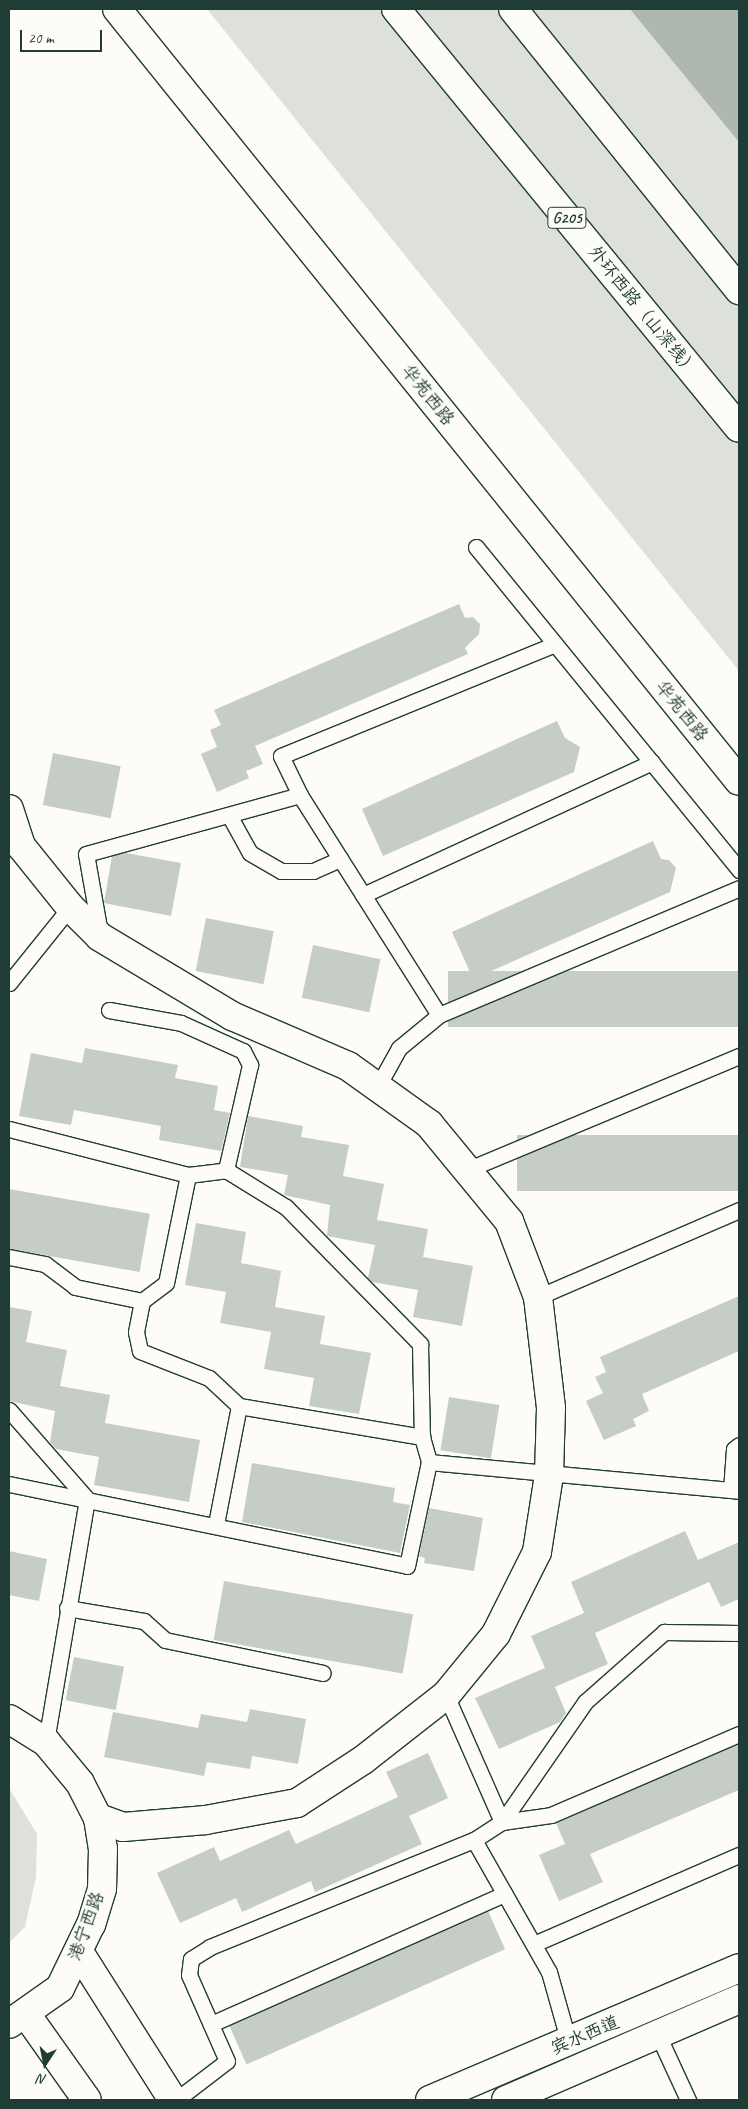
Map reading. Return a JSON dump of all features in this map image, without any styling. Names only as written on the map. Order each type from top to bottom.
[{"type":"main road","name":"华苑西路","points":[[117,9],[739,781]]},
{"type":"main road","name":"外环西路（山深线）","points":[[396,9],[739,428]]},
{"type":"main road","points":[[513,9],[739,290]]},
{"type":"main road","points":[[9,809],[21,846],[70,907],[100,937],[232,1016],[379,1084],[429,1124],[469,1169],[509,1221],[538,1297],[552,1408],[549,1475],[537,1552],[496,1634],[446,1696],[363,1760],[297,1803],[206,1820],[123,1828],[98,1818]]},
{"type":"main road","name":"港宁西路","points":[[9,1719],[46,1742],[80,1783],[98,1818],[102,1889],[79,1952],[60,1988],[17,2019]]},
{"type":"main road","points":[[79,1952],[175,2100]]},
{"type":"main road","name":"宾水西道","points":[[430,2100],[569,2043],[739,1968]]},
{"type":"main road","name":"宾水西道","points":[[506,2100],[739,2000]]},
{"type":"main road","points":[[17,2019],[87,2100]]},
{"type":"lane","points":[[476,547],[739,870]]},
{"type":"lane","points":[[439,1015],[300,795],[281,756],[555,644]]},
{"type":"lane","points":[[363,895],[652,762]]},
{"type":"lane","points":[[100,937],[86,854],[300,795]]},
{"type":"lane","points":[[229,815],[250,853],[281,871],[313,871],[340,859]]},
{"type":"lane","points":[[379,1084],[399,1048],[439,1015],[739,888]]},
{"type":"lane","points":[[9,983],[70,907]]},
{"type":"lane","points":[[109,1010],[181,1023],[243,1051],[250,1065],[226,1170]]},
{"type":"lane","points":[[469,1169],[739,1056]]},
{"type":"lane","points":[[9,1129],[188,1175],[226,1170],[286,1207],[420,1344],[422,1437],[429,1462],[408,1566],[216,1524],[9,1484]]},
{"type":"lane","points":[[188,1175],[166,1283],[142,1301],[136,1332],[140,1351],[208,1378],[239,1406],[422,1437]]},
{"type":"lane","points":[[538,1297],[739,1210]]},
{"type":"lane","points":[[9,1257],[45,1264],[75,1287],[142,1301]]},
{"type":"lane","points":[[216,1524],[239,1406]]},
{"type":"lane","points":[[9,1410],[87,1499]]},
{"type":"lane","points":[[429,1462],[549,1475],[735,1491],[734,1450],[739,1445]]},
{"type":"lane","points":[[46,1742],[67,1608],[87,1499]]},
{"type":"lane","points":[[67,1608],[144,1621],[165,1640],[323,1673]]},
{"type":"lane","points":[[175,2100],[227,2061],[189,1975],[191,1959],[210,1947],[474,1840],[502,1822],[585,1702],[664,1632],[739,1633]]},
{"type":"lane","points":[[446,1696],[502,1822]]},
{"type":"lane","points":[[502,1822],[551,1815],[739,1734]]},
{"type":"lane","points":[[474,1840],[549,1972],[569,2043]]},
{"type":"lane","points":[[534,1944],[739,1855]]},
{"type":"lane","points":[[211,2024],[504,1894]]},
{"type":"lane","points":[[658,2035],[688,2100]]},
{"type":"shaded area","points":[[207,9],[739,9],[739,671]]},
{"type":"shaded area","points":[[630,9],[739,9],[739,142]]},
{"type":"shaded area","points":[[9,1788],[37,1834],[36,1877],[25,1927],[9,1943]]},
{"type":"building","points":[[459,604],[465,618],[473,617],[480,624],[479,634],[465,648],[468,654],[255,746],[263,764],[246,771],[249,778],[217,792],[201,754],[217,747],[210,730],[221,725],[214,710]]},
{"type":"building","points":[[557,721],[565,738],[580,747],[574,772],[383,856],[362,809]]},
{"type":"building","points":[[53,753],[121,766],[111,818],[43,805]]},
{"type":"building","points":[[653,841],[661,859],[669,860],[676,868],[670,892],[473,979],[452,932]]},
{"type":"building","points":[[126,853],[181,863],[171,916],[104,903],[112,856]]},
{"type":"building","points":[[206,918],[274,931],[263,984],[196,971]]},
{"type":"building","points":[[313,945],[380,959],[369,1012],[302,998]]},
{"type":"building","points":[[448,971],[739,971],[739,1027],[448,1027]]},
{"type":"building","points":[[85,1048],[178,1065],[175,1078],[218,1086],[214,1110],[230,1113],[221,1151],[159,1140],[161,1126],[74,1110],[71,1125],[19,1116],[31,1053],[82,1063]]},
{"type":"building","points":[[248,1116],[303,1126],[301,1137],[349,1145],[343,1176],[384,1184],[377,1220],[428,1229],[423,1257],[473,1266],[462,1326],[413,1317],[418,1290],[372,1282],[368,1278],[375,1245],[327,1236],[330,1205],[284,1195],[288,1175],[240,1167]]},
{"type":"building","points":[[517,1135],[739,1135],[739,1191],[517,1191]]},
{"type":"building","points":[[9,1189],[150,1214],[140,1272],[9,1249]]},
{"type":"building","points":[[196,1223],[246,1232],[241,1263],[281,1271],[275,1307],[325,1316],[320,1344],[371,1353],[359,1414],[309,1406],[314,1378],[264,1369],[271,1332],[220,1323],[226,1292],[185,1285]]},
{"type":"building","points":[[739,1296],[739,1351],[642,1394],[649,1411],[633,1419],[636,1426],[604,1440],[586,1401],[603,1393],[595,1377],[606,1372],[600,1357]]},
{"type":"building","points":[[9,1307],[32,1311],[26,1342],[67,1350],[60,1386],[110,1395],[105,1423],[200,1440],[189,1502],[94,1485],[99,1457],[56,1449],[50,1442],[55,1411],[9,1401]]},
{"type":"building","points":[[449,1397],[499,1405],[491,1458],[441,1450]]},
{"type":"building","points":[[252,1463],[395,1488],[393,1502],[410,1505],[400,1553],[242,1522]]},
{"type":"building","points":[[429,1508],[483,1518],[474,1571],[424,1563],[425,1558],[419,1556]]},
{"type":"building","points":[[685,1531],[698,1560],[739,1542],[739,1599],[721,1607],[709,1582],[595,1633],[608,1664],[555,1687],[566,1713],[560,1722],[499,1749],[475,1698],[545,1668],[531,1636],[584,1613],[571,1582]]},
{"type":"building","points":[[9,1551],[47,1559],[39,1601],[9,1595]]},
{"type":"building","points":[[224,1581],[413,1614],[403,1673],[214,1640]]},
{"type":"building","points":[[74,1657],[124,1667],[116,1710],[66,1700]]},
{"type":"building","points":[[250,1709],[306,1719],[298,1764],[252,1756],[250,1769],[207,1762],[204,1776],[104,1757],[113,1712],[198,1728],[201,1714],[247,1722]]},
{"type":"building","points":[[739,1744],[739,1790],[590,1854],[603,1882],[559,1901],[539,1855],[565,1844],[556,1823]]},
{"type":"building","points":[[428,1753],[448,1798],[409,1816],[422,1844],[315,1892],[311,1881],[242,1912],[236,1898],[180,1923],[157,1873],[214,1847],[220,1861],[289,1830],[296,1844],[398,1797],[386,1772]]},
{"type":"building","points":[[488,1911],[505,1949],[247,2064],[229,2026]]}]
